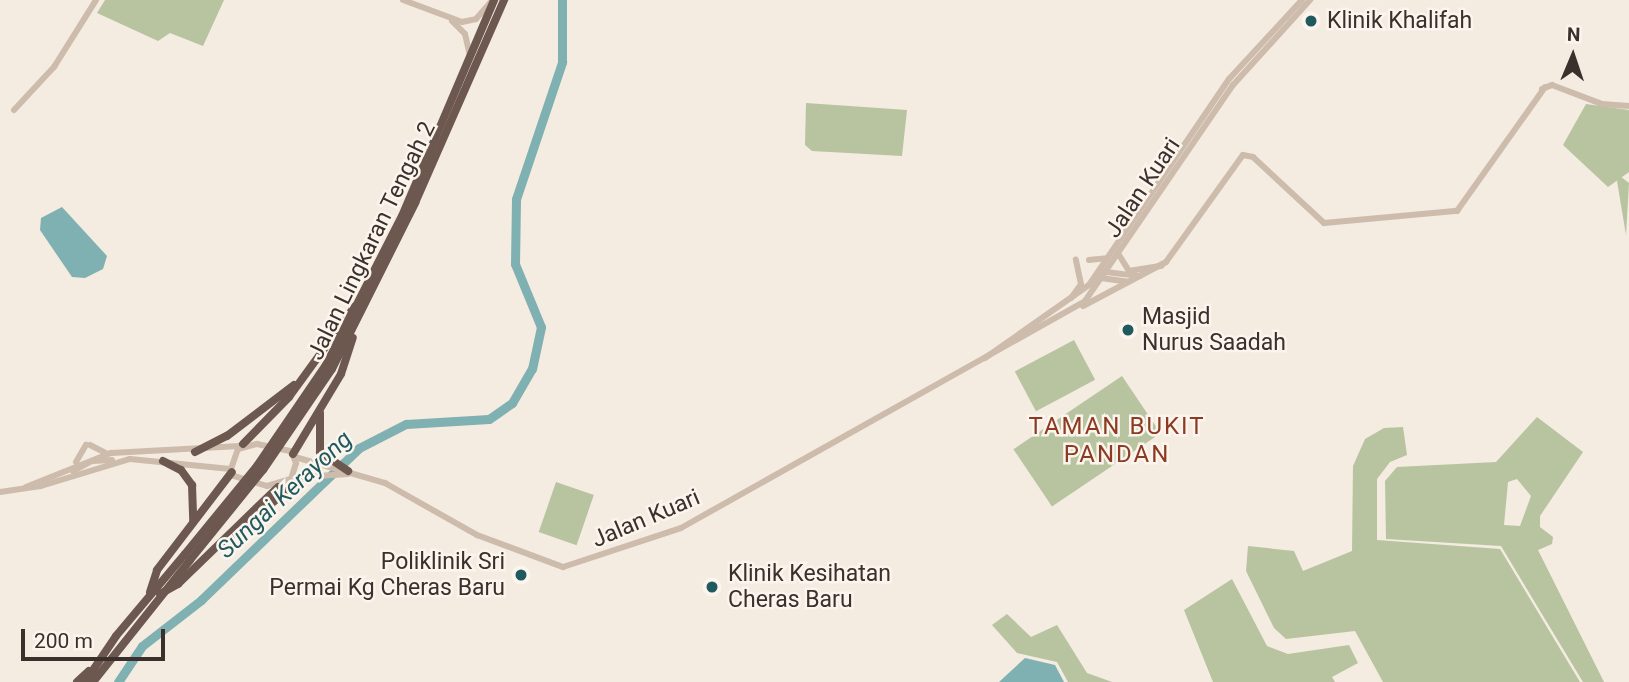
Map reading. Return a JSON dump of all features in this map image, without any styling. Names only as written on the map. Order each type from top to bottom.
[{"type":"highway","name":"Jalan Lingkaran Tengah 2","points":[[329,367],[471,58],[493,0]]},
{"type":"highway","name":"Jalan Lingkaran Tengah 2","points":[[93,682],[257,466],[352,335],[504,0]]},
{"type":"highway","points":[[242,445],[305,376],[362,298]]},
{"type":"highway","points":[[294,456],[351,354],[352,335]]},
{"type":"highway","points":[[195,452],[227,436],[305,376]]},
{"type":"highway","points":[[320,410],[317,445],[329,463],[351,472]]},
{"type":"highway","points":[[163,461],[181,470],[192,485],[193,521]]},
{"type":"highway","points":[[149,595],[157,570],[232,470]]},
{"type":"highway","points":[[207,553],[306,476]]},
{"type":"highway","points":[[160,594],[178,584],[278,487]]},
{"type":"highway","name":"Jalan Lingkaran Tengah 2","points":[[85,682],[149,595],[187,557]]},
{"type":"highway","points":[[77,682],[94,667]]},
{"type":"street","points":[[14,110],[54,67],[96,0]]},
{"type":"street","points":[[403,0],[452,20],[476,19],[493,0]]},
{"type":"street","name":"Jalan Kuari","points":[[978,364],[1065,305],[1098,272],[1237,68],[1301,0]]},
{"type":"street","name":"Jalan Kuari","points":[[291,479],[351,472],[404,492],[477,535],[571,567],[681,528],[1075,308],[1106,276],[1233,85],[1310,0]]},
{"type":"street","points":[[452,20],[465,34],[471,58]]},
{"type":"street","points":[[1075,308],[1162,266],[1243,155],[1253,157],[1324,223],[1461,209],[1545,87],[1629,106]]},
{"type":"street","points":[[1119,255],[1129,271],[1162,266]]},
{"type":"street","points":[[1088,260],[1108,257]]},
{"type":"street","points":[[1065,305],[1081,284],[1076,260]]},
{"type":"street","points":[[1098,272],[1133,282]]},
{"type":"street","points":[[1106,276],[1145,276]]},
{"type":"street","points":[[72,466],[88,445],[111,453]]},
{"type":"street","points":[[232,470],[242,445]]},
{"type":"street","points":[[18,492],[72,466],[111,453],[195,452],[242,445],[280,447],[314,464],[329,463]]},
{"type":"street","points":[[62,478],[92,459],[130,459],[232,470],[246,483],[278,487],[291,479],[294,456]]},
{"type":"street","points":[[0,492],[18,492],[130,459]]},
{"type":"green space","points":[[105,0],[224,0],[203,46],[170,33],[158,41],[97,13]]},
{"type":"green space","points":[[806,103],[907,110],[902,156],[812,151],[805,145]]},
{"type":"green space","points":[[1586,104],[1629,110],[1629,172],[1608,187],[1563,145]]},
{"type":"green space","points":[[1620,176],[1629,183],[1626,235],[1617,181]]},
{"type":"green space","points":[[1074,340],[1095,380],[1036,411],[1015,371]]},
{"type":"green space","points":[[1122,376],[1161,433],[1052,506],[1013,449]]},
{"type":"green space","points":[[1537,417],[1583,452],[1540,516],[1540,527],[1553,537],[1552,544],[1538,550],[1604,682],[1583,682],[1501,546],[1386,539],[1385,481],[1397,467],[1496,462]],"holes":[[[1517,479],[1531,496],[1520,526],[1504,525],[1508,482]]]},
{"type":"green space","points":[[1403,427],[1407,455],[1390,462],[1377,479],[1377,540],[1500,549],[1580,682],[1383,682],[1355,631],[1286,639],[1274,628],[1246,571],[1248,546],[1294,551],[1303,571],[1352,551],[1353,466],[1365,439],[1384,428]]},
{"type":"green space","points":[[556,482],[594,495],[577,545],[539,532]]},
{"type":"green space","points":[[1232,579],[1267,646],[1288,654],[1349,645],[1358,663],[1332,677],[1335,682],[1213,682],[1184,610]]},
{"type":"green space","points":[[1007,614],[1031,637],[1057,625],[1087,673],[1112,682],[1068,682],[1057,662],[1017,653],[992,625]]},
{"type":"water","points":[[62,207],[107,256],[103,269],[85,278],[72,277],[40,230],[41,218]]},
{"type":"water","points":[[1025,658],[1055,665],[1064,682],[999,682]]},
{"type":"waterway","name":"Sungai Kerayong","points":[[118,682],[142,646],[201,600],[359,448],[406,424],[489,419],[512,403],[532,369],[541,327],[515,264],[516,199],[562,62],[562,0]]},
{"type":"place","name":"Klinik Khalifah","points":[[1311,21]]},
{"type":"place","name":"Masjid Nurus Saadah","points":[[1128,330]]},
{"type":"place","name":"Poliklinik Sri Permai Kg Cheras Baru","points":[[521,575]]},
{"type":"place","name":"Klinik Kesihatan Cheras Baru","points":[[712,587]]},
{"type":"district","name":"TAMAN BUKIT PANDAN","points":[[1117,441]]}]
